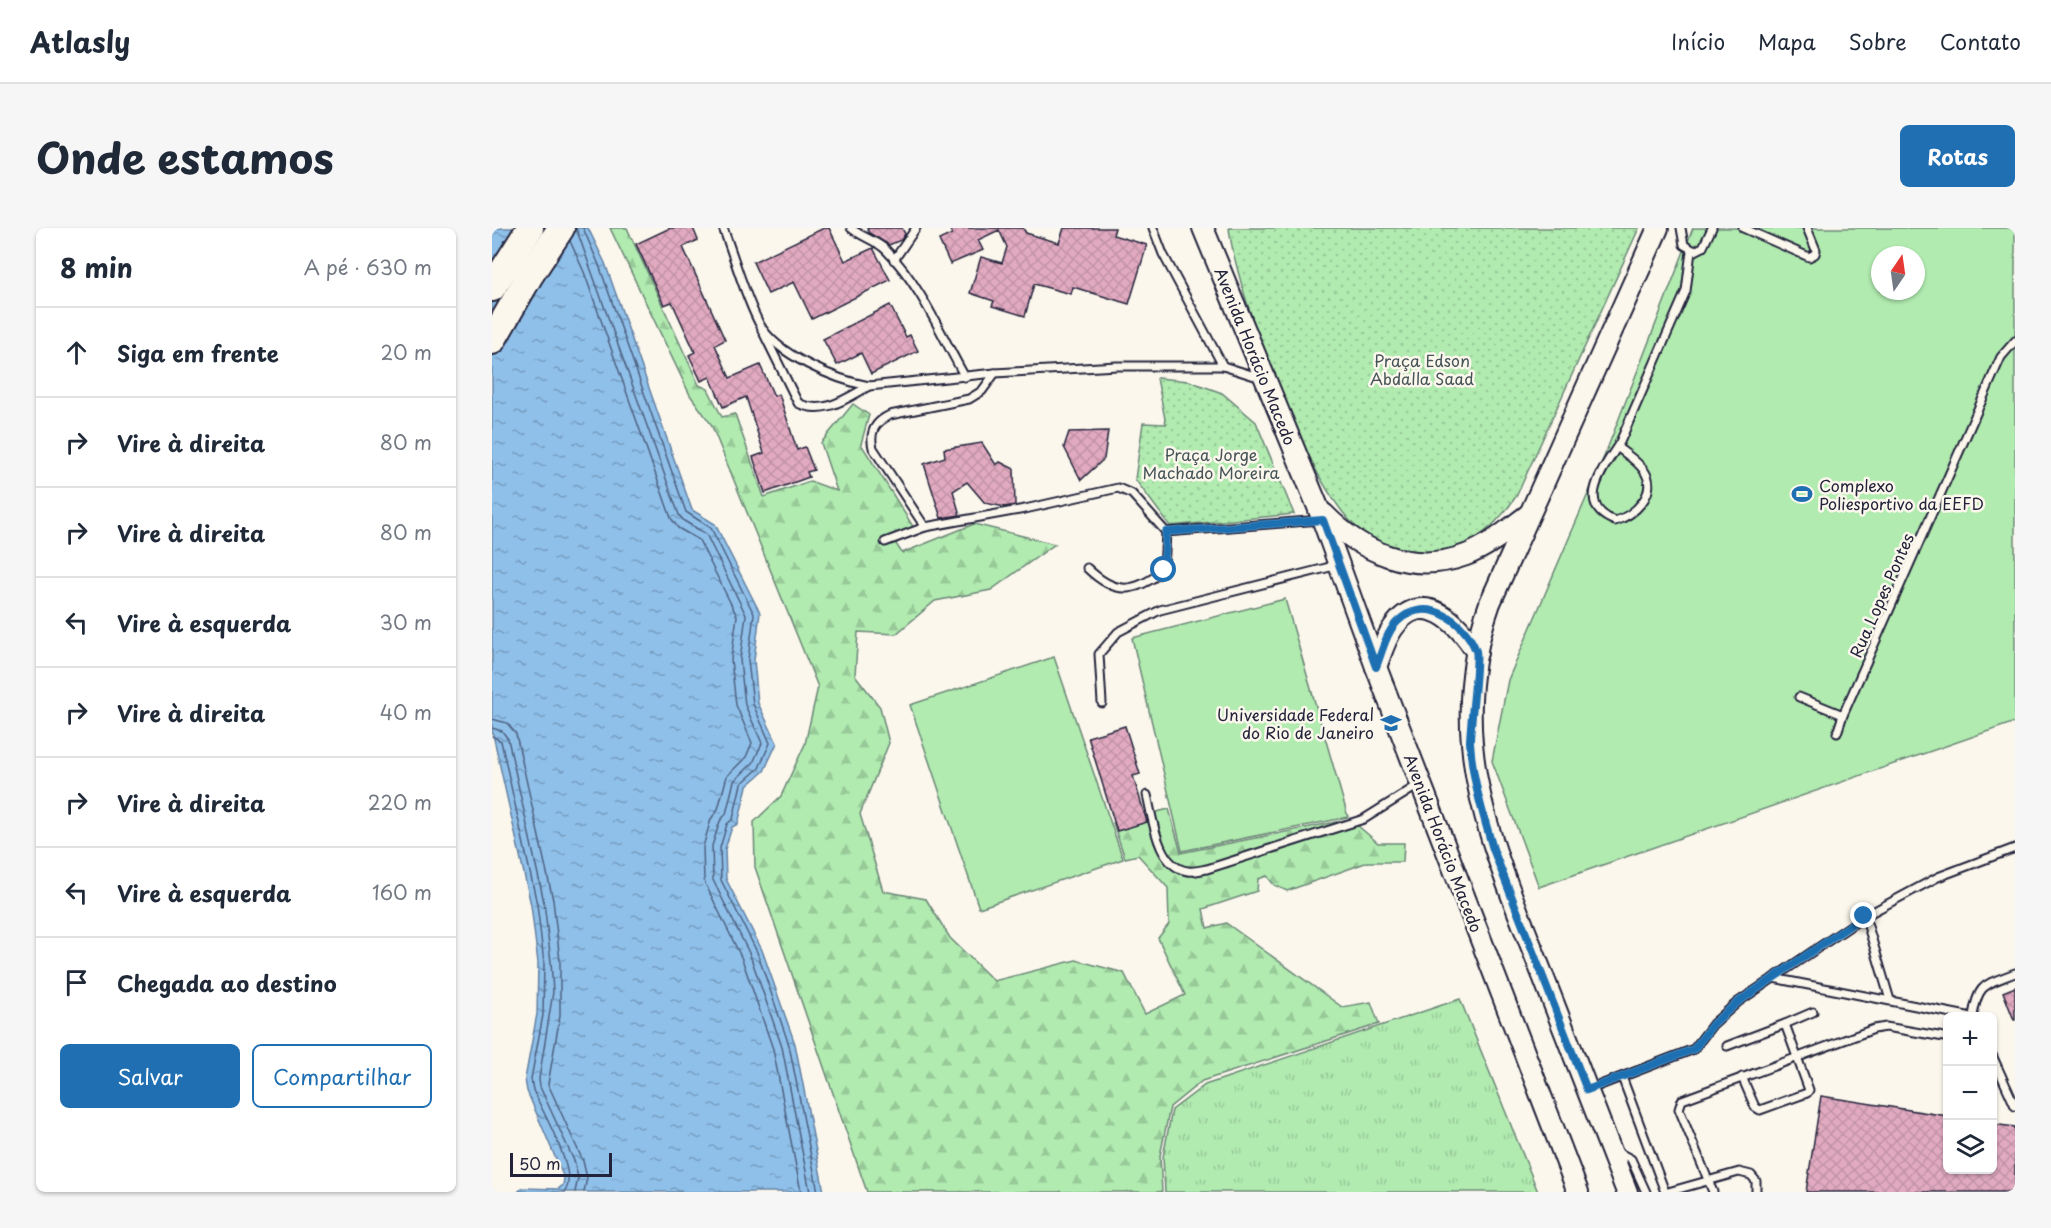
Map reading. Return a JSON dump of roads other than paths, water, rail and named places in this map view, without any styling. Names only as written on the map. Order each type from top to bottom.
[{"type":"highway","points":[[492,288],[530,228]]},
{"type":"highway","points":[[492,341],[520,291],[561,228]]},
{"type":"street","name":"Avenida Horácio Macedo","points":[[1203,228],[1321,514],[1376,667],[1578,1192]]},
{"type":"street","points":[[1218,228],[1218,264]]},
{"type":"street","points":[[1627,1192],[1493,849],[1483,813],[1470,742],[1477,653],[1490,603],[1658,228]]},
{"type":"street","points":[[1321,514],[1361,546],[1386,558],[1414,562],[1466,555],[1507,531],[1530,512]]},
{"type":"street","points":[[1376,667],[1386,640],[1397,622],[1420,610],[1439,612],[1448,616],[1462,630],[1477,653]]},
{"type":"lane","points":[[723,228],[760,325],[798,403],[819,409],[831,406],[869,386]]},
{"type":"lane","points":[[850,228],[880,245],[894,260],[925,302],[965,377]]},
{"type":"lane","points":[[894,260],[916,228]]},
{"type":"lane","points":[[1153,228],[1163,254],[1223,366],[1233,372],[1266,379]]},
{"type":"lane","points":[[1681,228],[1683,245],[1691,250],[1703,247],[1712,228]]},
{"type":"lane","points":[[1743,228],[1809,257],[1815,254],[1816,250],[1807,228]]},
{"type":"lane","points":[[1617,447],[1640,465],[1647,475],[1648,488],[1636,511],[1626,518],[1615,520],[1599,513],[1593,499],[1602,471],[1617,447],[1686,291],[1691,250]]},
{"type":"lane","points":[[760,325],[782,347],[816,369],[834,378],[869,386],[995,373],[1117,366],[1223,366]]},
{"type":"lane","name":"Rua Lopes Pontes","points":[[1838,734],[1843,715],[2001,357],[2015,341]]},
{"type":"lane","points":[[925,527],[873,448],[870,438],[873,429],[880,420],[890,415],[969,399],[982,391],[995,373]]},
{"type":"lane","points":[[885,542],[925,527],[1025,509],[1118,488],[1132,494],[1166,532],[1164,570],[1152,580],[1123,590],[1114,588],[1087,568]]},
{"type":"lane","points":[[1166,532],[1321,514]]},
{"type":"lane","points":[[1102,703],[1099,654],[1118,632],[1160,610],[1339,565]]},
{"type":"lane","points":[[1799,697],[1843,715]]},
{"type":"lane","points":[[1147,795],[1165,856],[1174,866],[1188,871],[1207,869],[1364,819],[1421,783]]},
{"type":"lane","points":[[1587,1090],[1694,1049],[1713,1024],[1773,978],[1864,916],[1938,877],[2015,848]]},
{"type":"lane","points":[[1864,916],[1890,1000]]},
{"type":"lane","points":[[1974,1012],[1976,995],[1986,984],[2015,973]]},
{"type":"lane","points":[[1773,978],[1944,1012]]},
{"type":"lane","points":[[1727,1046],[1814,1012]]},
{"type":"lane","points":[[1742,1077],[1757,1109],[1807,1093],[1809,1090],[1785,1024]]},
{"type":"lane","points":[[1713,1192],[1679,1109],[1682,1100],[1886,1027],[1943,1037]]},
{"type":"lane","points":[[1997,1066],[2015,1106]]},
{"type":"lane","points":[[1622,1077],[1666,1192],[1708,1179],[1745,1173],[1756,1181],[1756,1192]]},
{"type":"lane","points":[[1610,1149],[1631,1159],[1646,1192]]},
{"type":"water","points":[[492,228],[588,228],[605,263],[692,510],[715,524],[760,613],[754,660],[758,703],[777,743],[764,771],[747,786],[738,824],[732,827],[725,849],[726,879],[762,950],[795,1044],[824,1192],[518,1192],[522,1188],[558,1189],[563,1185],[564,1178],[527,1091],[525,1079],[537,1014],[538,963],[531,905],[492,730]]},
{"type":"place","name":"Complexo Poliesportivo da EEFD","points":[[1802,494]]},
{"type":"place","name":"Universidade Federal do Rio de Janeiro","points":[[1391,723]]},
{"type":"park label","name":"Praça Edson Abdalla Saad","points":[[1422,369]]},
{"type":"park label","name":"Praça Jorge Machado Moreira","points":[[1211,463]]}]
